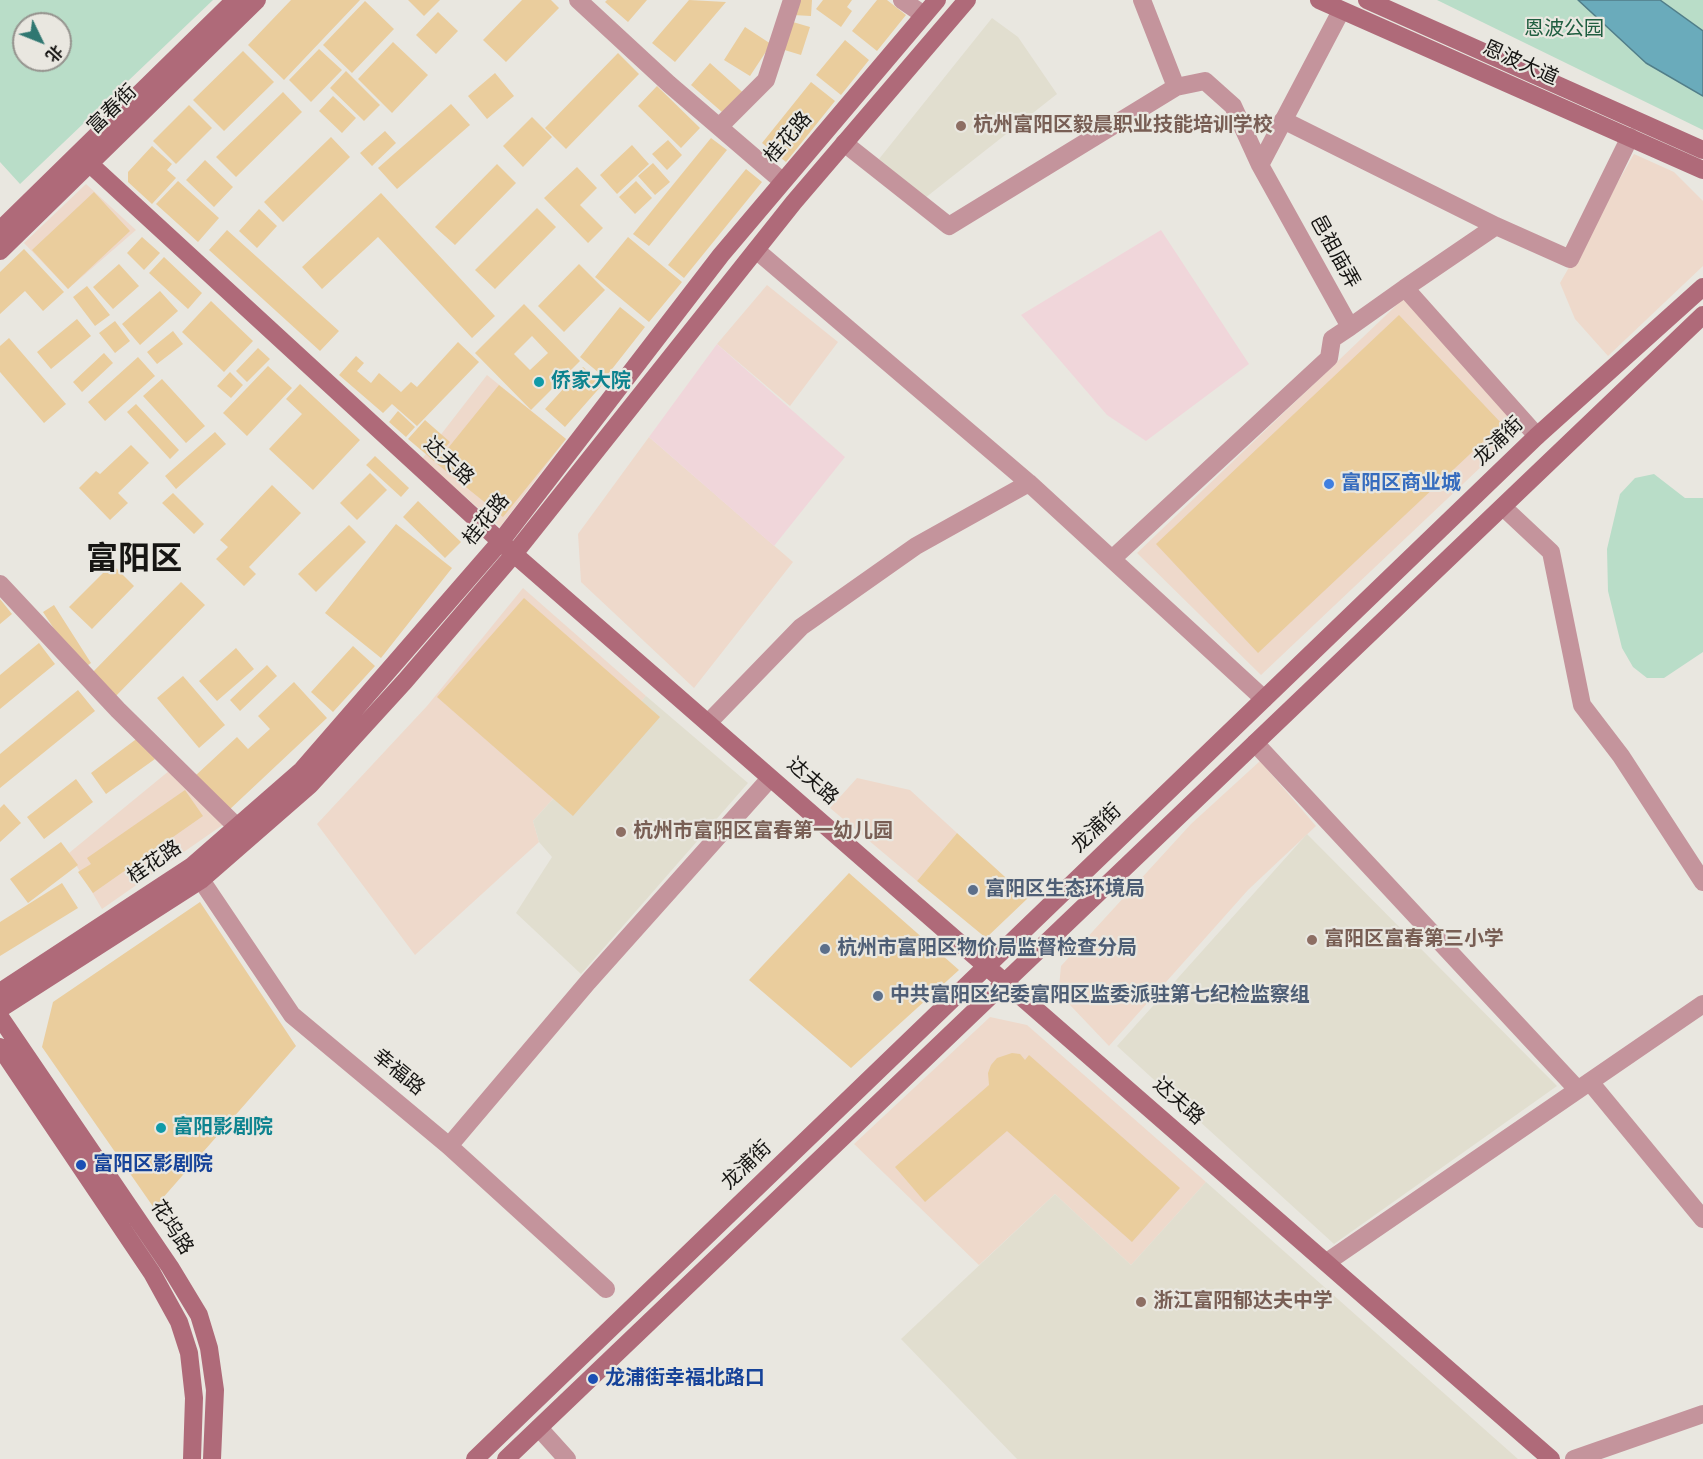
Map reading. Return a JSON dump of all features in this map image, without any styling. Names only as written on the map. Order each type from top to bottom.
[{"type":"main road","points":[[0,230],[82,162],[235,0]]},
{"type":"main road","name":"富春街","points":[[0,251],[82,162],[257,0]]},
{"type":"main road","name":"桂花路","points":[[0,992],[197,873],[237,827],[302,770],[504,552],[639,360],[782,181],[937,0]]},
{"type":"main road","points":[[0,1009],[197,873],[310,785],[405,681],[504,552],[844,143],[967,0]]},
{"type":"main road","name":"恩波大道","points":[[1319,0],[1703,170]]},
{"type":"main road","name":"恩波大道","points":[[1367,0],[1703,150]]},
{"type":"main road","name":"达夫路","points":[[82,162],[504,552],[765,784],[983,970]]},
{"type":"main road","name":"龙浦街","points":[[475,1459],[1537,436],[1703,287]]},
{"type":"main road","points":[[506,1459],[1703,315]]},
{"type":"main road","name":"达夫路","points":[[504,552],[708,723],[1001,986],[1539,1459]]},
{"type":"main road","name":"达夫路","points":[[1001,986],[1327,1262],[1551,1459]]},
{"type":"main road","name":"花坞路","points":[[0,1017],[170,1267],[199,1316],[208,1348],[215,1390],[212,1459]]},
{"type":"main road","name":"花坞路","points":[[0,1047],[152,1274],[179,1322],[189,1353],[194,1398],[192,1459]]},
{"type":"street","points":[[578,0],[782,181]]},
{"type":"street","points":[[719,127],[766,80],[792,0]]},
{"type":"street","points":[[902,0],[924,15]]},
{"type":"street","points":[[844,143],[949,226],[1176,87],[1142,0]]},
{"type":"street","points":[[1260,165],[1341,11]]},
{"type":"street","name":"邑祖庙弄","points":[[1176,87],[1205,81],[1218,90],[1233,106],[1260,165],[1350,327]]},
{"type":"street","points":[[1282,120],[1496,226],[1570,259],[1630,137]]},
{"type":"street","points":[[1112,559],[1329,358],[1332,339],[1496,226]]},
{"type":"street","points":[[756,250],[1029,483],[1264,699]]},
{"type":"street","points":[[1405,288],[1537,436]]},
{"type":"street","points":[[708,723],[801,627],[916,546],[1029,483]]},
{"type":"street","points":[[1503,507],[1551,552],[1582,705],[1621,756],[1703,882]]},
{"type":"street","points":[[0,585],[118,710],[237,827]]},
{"type":"street","points":[[1255,743],[1584,1086],[1703,1219]]},
{"type":"street","points":[[449,1146],[588,982],[765,784]]},
{"type":"street","name":"幸福路","points":[[197,873],[291,1015],[449,1146],[606,1289]]},
{"type":"street","points":[[1327,1262],[1703,1004]]},
{"type":"street","points":[[1574,1459],[1703,1414]]},
{"type":"street","points":[[538,1428],[567,1459]]},
{"type":"shaded area","name":"杭州富阳区毅晨职业技能培训学校","points":[[992,18],[1018,37],[1057,94],[925,198],[879,159]]},
{"type":"shaded area","points":[[1634,154],[1674,172],[1703,201],[1703,266],[1608,356],[1575,319],[1560,283]]},
{"type":"shaded area","points":[[86,184],[136,230],[68,289],[24,243]]},
{"type":"shaded area","points":[[1161,230],[1249,364],[1146,441],[1107,415],[1021,315]]},
{"type":"shaded area","points":[[767,285],[838,342],[790,406],[717,344]]},
{"type":"shaded area","name":"富阳区商业城","points":[[1405,297],[1520,430],[1261,675],[1137,553]]},
{"type":"shaded area","points":[[717,344],[845,457],[774,546],[649,437]]},
{"type":"shaded area","points":[[487,375],[566,439],[500,527],[422,459]]},
{"type":"shaded area","points":[[649,437],[793,562],[694,688],[581,582],[578,534]]},
{"type":"shaded area","points":[[523,588],[646,696],[533,821],[539,842],[415,955],[317,824],[427,706]]},
{"type":"shaded area","name":"杭州市富阳区富春第一幼儿园","points":[[646,696],[748,783],[581,974],[516,913],[552,857],[539,842],[533,821]]},
{"type":"shaded area","points":[[1260,761],[1316,826],[1248,890],[1109,1046],[1070,1005],[1059,987],[1061,966],[1191,824]]},
{"type":"shaded area","points":[[175,766],[224,824],[102,909],[69,853]]},
{"type":"shaded area","points":[[857,778],[910,790],[957,833],[917,881],[830,808]]},
{"type":"shaded area","name":"富阳区富春第三小学","points":[[1307,834],[1557,1086],[1334,1244],[1117,1046]]},
{"type":"shaded area","points":[[990,1017],[1027,1025],[1206,1182],[1131,1265],[1055,1194],[979,1265],[854,1144]]},
{"type":"shaded area","name":"浙江富阳郁达夫中学","points":[[1206,1182],[1518,1459],[1017,1459],[901,1339],[1055,1194],[1131,1265]]},
{"type":"green space","points":[[0,0],[213,0],[20,184],[0,162]]},
{"type":"green space","name":"恩波公园","points":[[1437,0],[1578,0],[1646,63],[1703,96],[1703,130]]},
{"type":"green space","points":[[1660,0],[1703,0],[1703,31],[1680,17]]},
{"type":"green space","points":[[1654,474],[1685,498],[1703,498],[1703,652],[1664,678],[1647,678],[1633,667],[1622,648],[1608,591],[1607,549],[1620,494],[1635,478]]},
{"type":"water","points":[[1578,0],[1660,0],[1703,31],[1703,96],[1646,63]]},
{"type":"building","points":[[291,0],[360,0],[284,80],[248,45]]},
{"type":"building","points":[[408,0],[440,0],[424,16]]},
{"type":"building","points":[[522,0],[551,0],[559,8],[506,62],[483,40]]},
{"type":"building","points":[[607,0],[647,0],[628,22],[605,2]]},
{"type":"building","points":[[689,0],[726,2],[675,62],[652,43]]},
{"type":"building","points":[[794,0],[812,0],[811,16],[793,15]]},
{"type":"building","points":[[823,0],[852,0],[847,7],[852,11],[841,27],[816,9]]},
{"type":"building","points":[[877,0],[887,0],[906,15],[877,51],[852,31]]},
{"type":"building","points":[[365,1],[394,29],[352,73],[323,45]]},
{"type":"building","points":[[438,12],[458,31],[436,54],[416,35]]},
{"type":"building","points":[[786,20],[810,27],[801,55],[778,48]]},
{"type":"building","points":[[745,27],[771,44],[750,76],[724,60]]},
{"type":"building","points":[[845,40],[869,60],[841,95],[816,75]]},
{"type":"building","points":[[393,42],[428,75],[392,113],[358,79]]},
{"type":"building","points":[[319,49],[342,70],[311,102],[289,80]]},
{"type":"building","points":[[243,51],[274,82],[224,131],[193,100]]},
{"type":"building","points":[[618,53],[639,74],[566,149],[545,128]]},
{"type":"building","points":[[710,63],[749,98],[730,119],[691,85]]},
{"type":"building","points":[[346,71],[380,105],[364,121],[330,88]]},
{"type":"building","points":[[495,73],[514,96],[487,119],[468,96]]},
{"type":"building","points":[[811,82],[835,101],[786,162],[762,143]]},
{"type":"building","points":[[657,86],[700,128],[681,148],[638,106]]},
{"type":"building","points":[[283,92],[302,112],[236,177],[216,157]]},
{"type":"building","points":[[333,96],[356,118],[342,133],[319,111]]},
{"type":"building","points":[[451,104],[470,125],[397,189],[378,168]]},
{"type":"building","points":[[189,105],[212,128],[176,164],[153,141]]},
{"type":"building","points":[[532,117],[552,137],[523,167],[503,146]]},
{"type":"building","points":[[385,131],[396,143],[372,166],[360,153]]},
{"type":"building","points":[[331,137],[350,157],[283,222],[264,202]]},
{"type":"building","points":[[711,138],[727,150],[649,246],[633,234]]},
{"type":"building","points":[[668,140],[682,155],[667,170],[652,154]]},
{"type":"building","points":[[632,145],[649,164],[617,194],[600,175]]},
{"type":"building","points":[[152,146],[172,164],[167,170],[176,178],[152,204],[128,182],[128,172]]},
{"type":"building","points":[[205,160],[233,187],[214,207],[186,180]]},
{"type":"building","points":[[653,163],[670,182],[655,195],[638,176]]},
{"type":"building","points":[[497,164],[516,183],[455,245],[435,227]]},
{"type":"building","points":[[577,167],[597,188],[580,205],[603,228],[588,243],[544,198]]},
{"type":"building","points":[[746,169],[762,182],[684,278],[668,265]]},
{"type":"building","points":[[178,181],[219,218],[198,242],[156,204]]},
{"type":"building","points":[[636,181],[652,198],[635,214],[619,197]]},
{"type":"building","points":[[94,192],[130,231],[68,289],[32,250]]},
{"type":"building","points":[[381,193],[495,316],[472,338],[378,237],[322,289],[302,267]]},
{"type":"building","points":[[537,208],[556,227],[495,289],[475,270]]},
{"type":"building","points":[[259,209],[277,226],[257,248],[239,231]]},
{"type":"building","points":[[227,230],[339,331],[320,351],[209,250]]},
{"type":"building","points":[[142,237],[160,253],[144,270],[127,253]]},
{"type":"building","points":[[628,237],[682,282],[649,322],[595,277]]},
{"type":"building","points":[[24,249],[64,292],[43,311],[25,291],[0,314],[0,272]]},
{"type":"building","points":[[164,257],[202,293],[188,309],[149,273]]},
{"type":"building","points":[[119,264],[139,286],[113,309],[93,287]]},
{"type":"building","points":[[579,264],[605,290],[564,332],[538,306]]},
{"type":"building","points":[[87,286],[110,315],[95,326],[73,297]]},
{"type":"building","points":[[160,291],[178,311],[140,345],[122,324]]},
{"type":"building","points":[[211,301],[253,341],[224,372],[182,332]]},
{"type":"building","points":[[524,304],[580,361],[531,410],[475,353]],"holes":[[[532,336],[548,353],[530,370],[514,354]]]},
{"type":"building","points":[[620,307],[645,327],[605,378],[580,357]]},
{"type":"building","name":"富阳区商业城","points":[[1399,315],[1502,424],[1258,653],[1156,544]]},
{"type":"building","points":[[77,319],[91,336],[51,369],[37,352]]},
{"type":"building","points":[[115,321],[130,341],[115,353],[99,333]]},
{"type":"building","points":[[173,331],[183,344],[157,364],[147,352]]},
{"type":"building","points":[[9,338],[66,404],[44,423],[0,372],[0,346]]},
{"type":"building","points":[[458,342],[479,362],[417,426],[392,404],[383,413],[339,375],[356,356],[364,363],[357,371],[371,383],[379,373],[401,392],[411,382],[417,387]]},
{"type":"building","points":[[258,348],[270,359],[247,382],[236,371]]},
{"type":"building","points":[[104,353],[113,363],[82,392],[73,382]]},
{"type":"building","points":[[138,357],[155,376],[105,421],[88,402]]},
{"type":"building","points":[[268,366],[292,388],[247,436],[223,413]]},
{"type":"building","points":[[583,367],[603,384],[565,427],[545,409]]},
{"type":"building","points":[[230,372],[243,385],[231,398],[217,386]]},
{"type":"building","points":[[162,379],[205,426],[186,443],[143,396]]},
{"type":"building","points":[[300,384],[360,440],[313,490],[269,449],[302,414],[286,399]]},
{"type":"building","points":[[499,385],[566,439],[503,517],[436,463]]},
{"type":"building","points":[[136,404],[179,450],[170,459],[127,412]]},
{"type":"building","points":[[398,411],[415,427],[406,437],[389,422]]},
{"type":"building","points":[[425,420],[450,442],[434,461],[408,439]]},
{"type":"building","points":[[215,432],[226,444],[176,489],[165,476]]},
{"type":"building","points":[[131,445],[149,463],[118,493],[128,503],[110,520],[79,488],[96,471],[100,474]]},
{"type":"building","points":[[375,456],[409,488],[401,497],[366,465]]},
{"type":"building","points":[[370,473],[387,490],[357,520],[340,503]]},
{"type":"building","points":[[272,485],[301,513],[249,567],[256,574],[244,586],[216,559],[228,547],[220,540]]},
{"type":"building","points":[[173,493],[204,524],[194,534],[162,503]]},
{"type":"building","points":[[418,501],[461,542],[445,558],[403,517]]},
{"type":"building","points":[[396,524],[452,568],[381,658],[325,613]]},
{"type":"building","points":[[349,525],[366,542],[316,592],[298,574]]},
{"type":"building","points":[[112,564],[134,586],[92,629],[69,607]]},
{"type":"building","points":[[181,582],[205,605],[113,699],[89,676]]},
{"type":"building","points":[[524,598],[660,717],[573,816],[437,697]]},
{"type":"building","points":[[0,599],[12,614],[0,624]]},
{"type":"building","points":[[54,605],[91,663],[81,670],[43,612]]},
{"type":"building","points":[[39,643],[55,664],[0,709],[0,675]]},
{"type":"building","points":[[353,646],[375,666],[333,712],[311,692]]},
{"type":"building","points":[[236,648],[254,669],[217,701],[199,681]]},
{"type":"building","points":[[267,665],[277,676],[240,711],[230,700]]},
{"type":"building","points":[[183,676],[225,725],[199,748],[157,698]]},
{"type":"building","points":[[294,682],[327,718],[228,811],[195,776],[237,737],[248,749],[270,729],[258,716]]},
{"type":"building","points":[[78,690],[95,711],[0,788],[0,754]]},
{"type":"building","points":[[139,737],[155,759],[106,794],[91,773]]},
{"type":"building","points":[[76,779],[93,802],[44,839],[27,817]]},
{"type":"building","points":[[185,790],[203,816],[93,893],[78,872],[91,864],[87,858]]},
{"type":"building","points":[[4,804],[21,823],[0,842],[0,808]]},
{"type":"building","name":"富阳区生态环境局","points":[[957,833],[1028,898],[986,938],[917,881]]},
{"type":"building","points":[[61,842],[78,865],[28,903],[10,879]]},
{"type":"building","points":[[849,873],[959,970],[851,1068],[749,980]]},
{"type":"building","points":[[62,883],[78,908],[0,956],[0,922]]},
{"type":"building","name":"富阳影剧院","points":[[200,902],[296,1046],[154,1208],[42,1047],[53,1002]]},
{"type":"building","points":[[1012,1053],[1020,1054],[1025,1060],[1029,1055],[1180,1188],[1132,1242],[1007,1131],[925,1202],[895,1167],[989,1085],[988,1073],[997,1058]]},
{"type":"place","name":"杭州富阳区毅晨职业技能培训学校","points":[[961,126]]},
{"type":"place","name":"侨家大院","points":[[539,382]]},
{"type":"place","name":"富阳区商业城","points":[[1329,484]]},
{"type":"place","name":"杭州市富阳区富春第一幼儿园","points":[[621,832]]},
{"type":"place","name":"富阳区生态环境局","points":[[973,890]]},
{"type":"place","name":"富阳区富春第三小学","points":[[1312,940]]},
{"type":"place","name":"杭州市富阳区物价局监督检查分局","points":[[825,949]]},
{"type":"place","name":"中共富阳区纪委富阳区监委派驻第七纪检监察组","points":[[878,996]]},
{"type":"place","name":"富阳影剧院","points":[[161,1128]]},
{"type":"place","name":"富阳区影剧院","points":[[81,1165]]},
{"type":"place","name":"浙江富阳郁达夫中学","points":[[1141,1302]]},
{"type":"place","name":"龙浦街幸福北路口","points":[[593,1379]]},
{"type":"district","name":"富阳区","points":[[134,561]]}]
